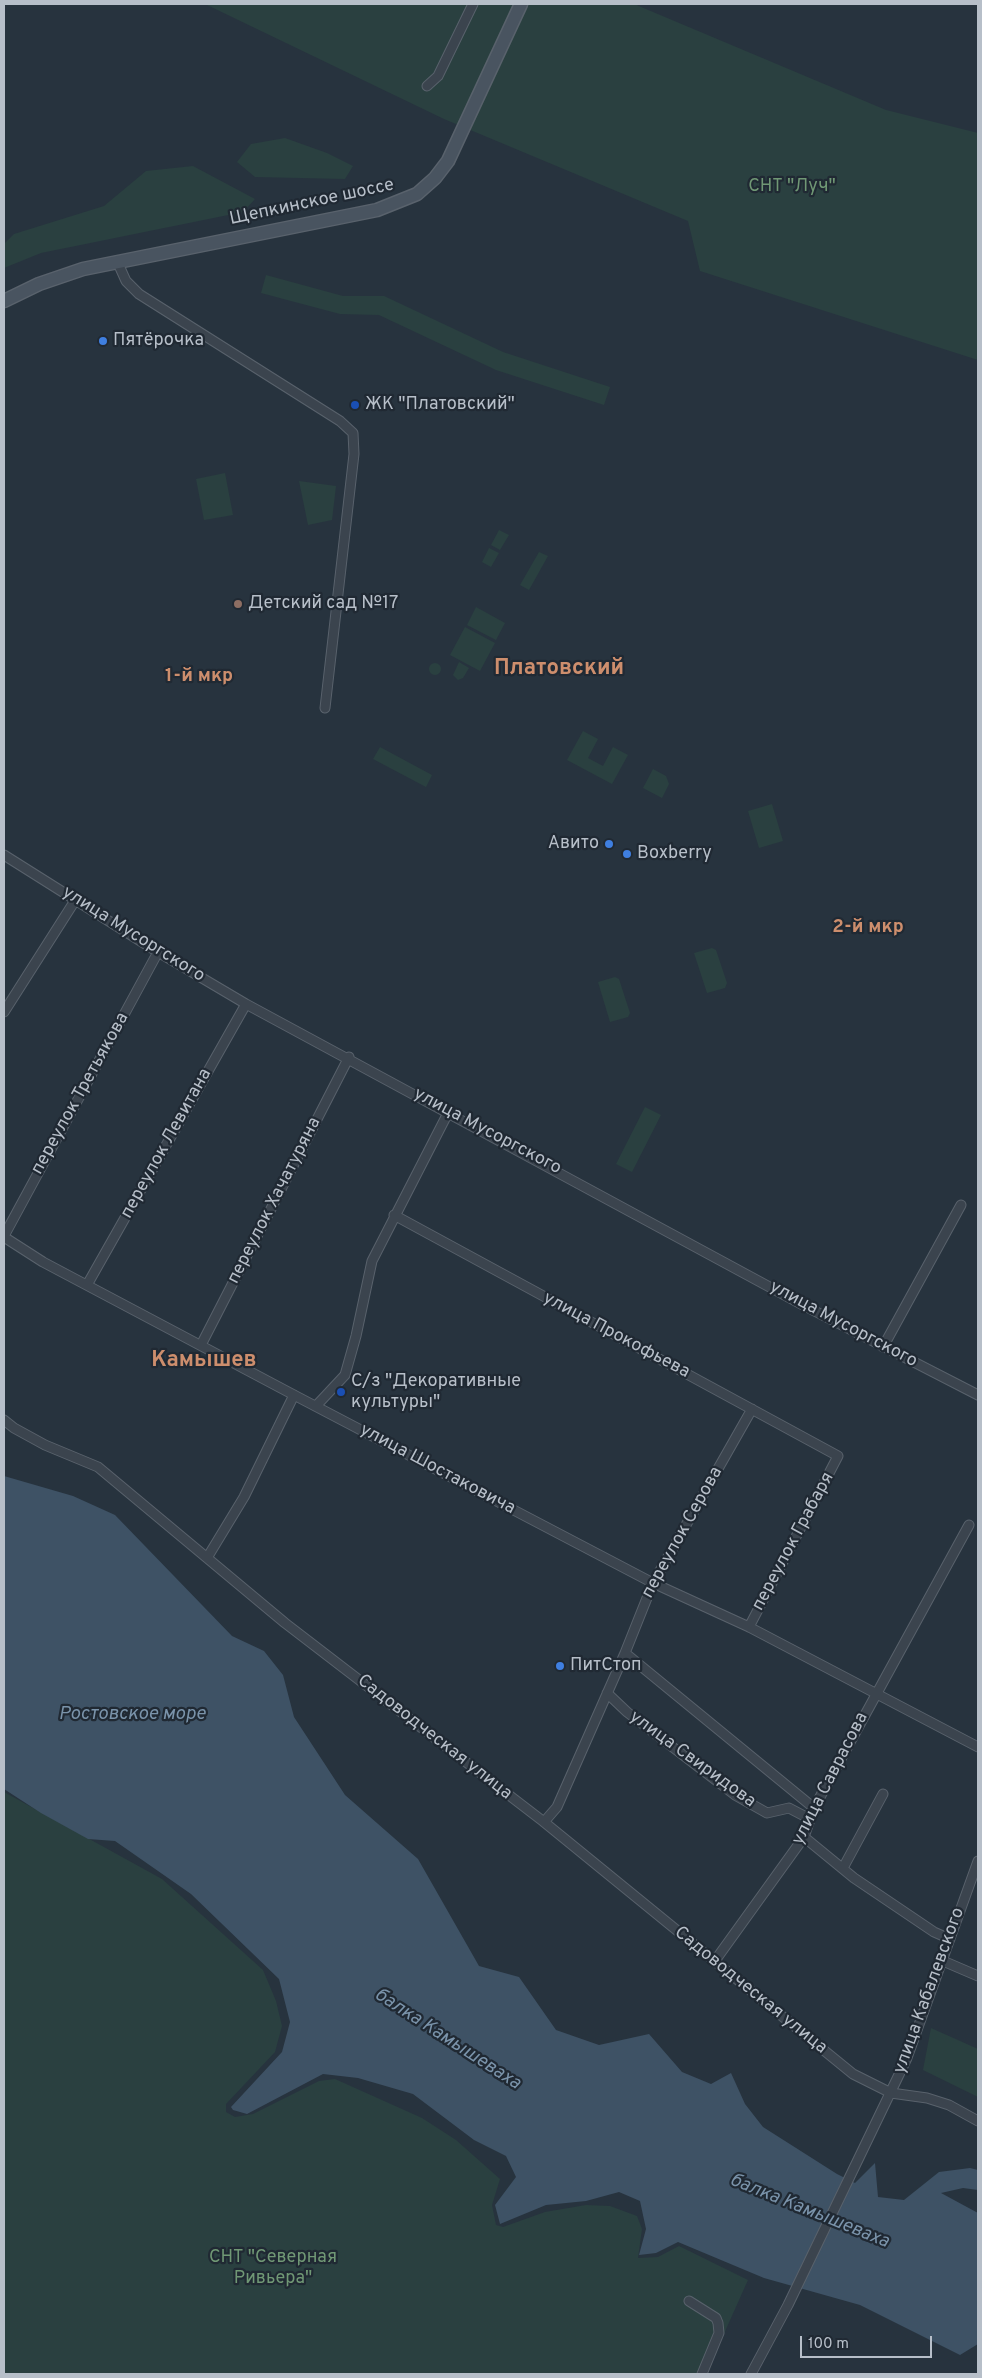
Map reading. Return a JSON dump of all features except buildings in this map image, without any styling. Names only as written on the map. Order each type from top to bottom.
[{"type":"main road","name":"Щепкинское шоссе","points":[[4,302],[62,276],[117,261],[369,212],[393,206],[417,194],[435,178],[448,161],[521,4]]},
{"type":"street","points":[[427,86],[438,76],[473,4]]},
{"type":"street","points":[[117,261],[126,281],[139,294],[340,421],[353,433],[354,454],[325,708]]},
{"type":"street","name":"улица Мусоргского","points":[[4,855],[158,952],[246,1004],[348,1057],[883,1346],[977,1392]]},
{"type":"street","points":[[4,1012],[76,899]]},
{"type":"street","name":"переулок Третьякова","points":[[4,1236],[158,952]]},
{"type":"street","name":"переулок Левитана","points":[[88,1285],[246,1004]]},
{"type":"street","name":"переулок Хачатуряна","points":[[201,1345],[348,1057]]},
{"type":"street","points":[[316,1406],[345,1375],[356,1336],[372,1261],[394,1215],[449,1112]]},
{"type":"street","points":[[883,1346],[961,1205]]},
{"type":"street","name":"улица Прокофьева","points":[[394,1215],[838,1456]]},
{"type":"street","name":"улица Шостаковича","points":[[4,1236],[43,1262],[294,1395],[653,1583],[749,1627],[978,1747]]},
{"type":"street","points":[[207,1558],[244,1497],[294,1395]]},
{"type":"street","name":"переулок Серова","points":[[544,1822],[557,1807],[625,1653],[653,1583],[752,1409]]},
{"type":"street","name":"Садоводческая улица","points":[[4,1420],[14,1428],[45,1444],[98,1466],[286,1624],[544,1822],[853,2074],[891,2093],[927,2098],[949,2105],[978,2120]]},
{"type":"street","name":"переулок Грабаря","points":[[749,1627],[838,1456]]},
{"type":"street","name":"улица Саврасова","points":[[714,1962],[804,1837],[814,1808],[875,1693],[969,1525]]},
{"type":"street","points":[[625,1653],[814,1808]]},
{"type":"street","name":"улица Свиридова","points":[[607,1693],[627,1712],[735,1795],[767,1813],[789,1808],[810,1819]]},
{"type":"street","points":[[842,1868],[883,1794]]},
{"type":"street","points":[[804,1837],[842,1868],[934,1932],[950,1939]]},
{"type":"street","name":"улица Кабалевского","points":[[751,2374],[788,2305],[907,2058],[944,1961],[978,1861]]},
{"type":"street","points":[[944,1961],[978,1976]]},
{"type":"street","points":[[689,2301],[716,2318],[718,2323],[719,2333],[702,2374]]},
{"type":"green space","name":"СНТ \"Луч\"","points":[[205,4],[634,4],[886,110],[978,133],[978,360],[700,271],[688,221],[444,119]]},
{"type":"green space","points":[[285,138],[327,153],[353,166],[345,179],[255,177],[237,162],[251,144]]},
{"type":"green space","points":[[193,166],[255,199],[243,212],[41,253],[4,268],[4,244],[14,234],[104,206],[146,171]]},
{"type":"green space","points":[[266,275],[343,296],[384,296],[503,352],[610,387],[604,405],[496,370],[379,315],[340,314],[261,293]]},
{"type":"green space","points":[[225,473],[233,515],[204,520],[196,479]]},
{"type":"green space","points":[[299,481],[336,486],[332,520],[308,525]]},
{"type":"green space","points":[[499,530],[509,535],[500,550],[491,545]]},
{"type":"green space","points":[[489,548],[499,553],[491,567],[482,562]]},
{"type":"green space","points":[[539,552],[548,556],[529,590],[520,585]]},
{"type":"green space","points":[[476,607],[505,623],[496,640],[467,625]]},
{"type":"green space","points":[[465,627],[495,643],[480,671],[450,655]]},
{"type":"green space","points":[[459,662],[469,668],[463,678],[458,680],[453,675]]},
{"type":"green space","points":[[433,663],[437,663],[441,669],[437,675],[433,675],[429,671],[429,667]]},
{"type":"green space","points":[[583,731],[598,739],[588,758],[603,766],[613,747],[628,755],[612,784],[567,760]]},
{"type":"green space","points":[[380,747],[432,775],[426,787],[373,759]]},
{"type":"green space","points":[[653,769],[666,776],[669,784],[662,798],[643,788]]},
{"type":"green space","points":[[772,804],[783,841],[759,848],[748,811]]},
{"type":"green space","points":[[712,948],[716,950],[727,983],[725,988],[707,993],[694,953]]},
{"type":"green space","points":[[615,977],[619,979],[630,1013],[628,1017],[610,1022],[598,982]]},
{"type":"green space","points":[[645,1107],[661,1115],[632,1172],[616,1164]]},
{"type":"green space","name":"СНТ \"Северная Ривьера\"","points":[[4,1792],[162,1879],[263,1970],[276,2001],[282,2026],[275,2052],[226,2104],[226,2112],[235,2117],[253,2114],[319,2081],[335,2079],[422,2118],[456,2140],[500,2179],[492,2205],[496,2225],[503,2227],[545,2212],[586,2205],[610,2206],[637,2216],[642,2229],[638,2258],[658,2257],[679,2246],[748,2280],[706,2374],[4,2374]]},
{"type":"green space","points":[[931,2028],[978,2049],[978,2097],[923,2070]]},
{"type":"water","name":"Ростовское море","points":[[4,1476],[73,1496],[115,1515],[232,1636],[264,1651],[283,1675],[294,1717],[345,1795],[418,1859],[479,1966],[519,1977],[556,2030],[599,2045],[649,2034],[682,2072],[711,2084],[731,2073],[745,2104],[763,2127],[837,2174],[855,2183],[875,2163],[878,2197],[904,2200],[939,2172],[970,2168],[978,2170],[978,2190],[963,2188],[941,2193],[978,2213],[978,2344],[960,2355],[860,2305],[764,2278],[678,2242],[656,2253],[639,2255],[646,2229],[640,2201],[619,2192],[586,2201],[546,2205],[500,2224],[495,2205],[516,2177],[506,2156],[474,2140],[413,2094],[358,2078],[323,2074],[247,2114],[233,2110],[231,2107],[282,2052],[290,2022],[279,1979],[191,1894],[115,1841],[88,1839],[41,1813],[4,1789]]},
{"type":"place","name":"Пятёрочка","points":[[103,341]]},
{"type":"place","name":"ЖК \"Платовский\"","points":[[355,405]]},
{"type":"place","name":"Детский сад №17","points":[[238,604]]},
{"type":"place","name":"Авито","points":[[609,844]]},
{"type":"place","name":"Boxberry","points":[[627,854]]},
{"type":"place","name":"С/з \"Декоративные культуры\"","points":[[341,1392]]},
{"type":"place","name":"ПитСтоп","points":[[560,1666]]},
{"type":"district","name":"Платовский","points":[[559,670]]},
{"type":"district","name":"1-й мкр","points":[[199,677]]},
{"type":"district","name":"2-й мкр","points":[[868,928]]},
{"type":"district","name":"Камышев","points":[[204,1362]]},
{"type":"water label","name":"балка Камышеваха","points":[[447,2040]]},
{"type":"water label","name":"балка Камышеваха","points":[[809,2212]]}]
